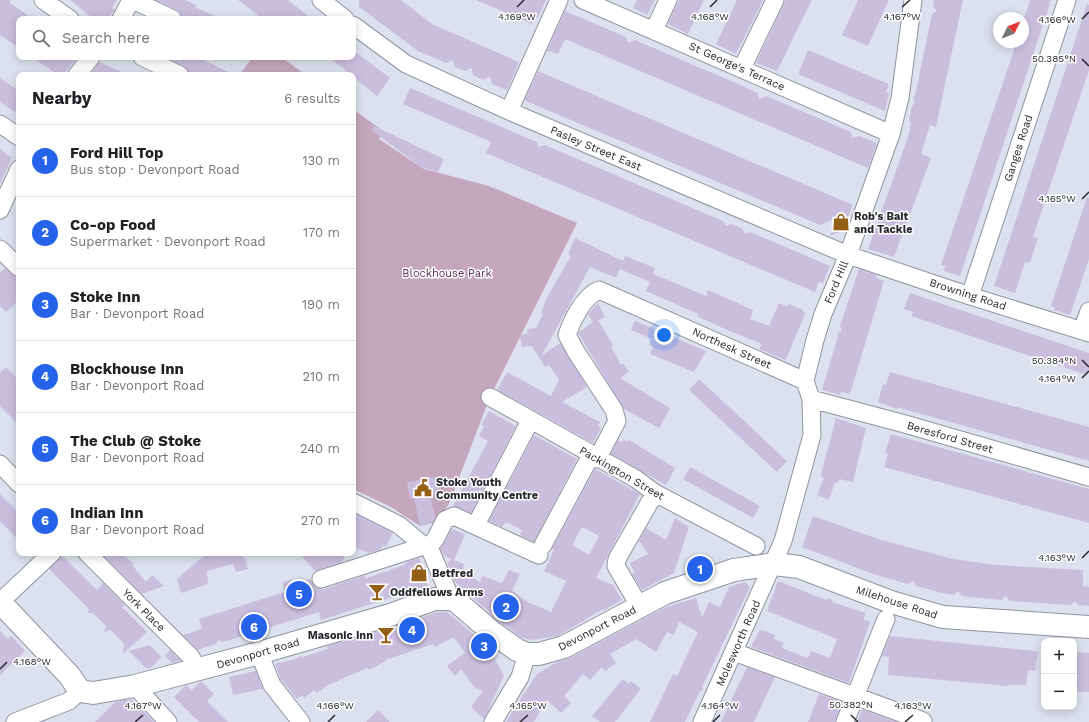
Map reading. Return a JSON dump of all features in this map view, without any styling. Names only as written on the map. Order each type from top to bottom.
[{"type":"main road","name":"Devonport Road","points":[[527,654],[545,652],[564,646],[665,593],[762,559]]},
{"type":"main road","name":"Milehouse Road","points":[[762,559],[798,567],[891,602],[943,617],[1089,626]]},
{"type":"main road","name":"Devonport Road","points":[[80,691],[93,693],[135,686],[259,653],[390,615],[435,599],[450,599]]},
{"type":"main road","points":[[450,599],[517,650],[527,654]]},
{"type":"main road","points":[[0,602],[69,675],[80,691]]},
{"type":"street","points":[[43,0],[66,16]]},
{"type":"street","points":[[123,16],[132,0],[167,16]]},
{"type":"street","points":[[321,0],[341,16]]},
{"type":"street","points":[[509,110],[559,0]]},
{"type":"street","name":"St George's Terrace","points":[[583,0],[891,134]]},
{"type":"street","points":[[654,30],[668,0]]},
{"type":"street","points":[[742,68],[775,0]]},
{"type":"street","name":"Ford Hill","points":[[805,381],[823,314],[848,255],[891,134],[900,98],[913,0]]},
{"type":"street","name":"Ganges Road","points":[[970,296],[1067,0]]},
{"type":"street","name":"Pasley Street East","points":[[356,27],[406,64],[509,110],[848,255]]},
{"type":"street","points":[[79,72],[89,60]]},
{"type":"street","points":[[148,60],[174,72]]},
{"type":"street","points":[[0,124],[16,135]]},
{"type":"street","points":[[0,210],[16,175]]},
{"type":"street","points":[[0,249],[16,265]]},
{"type":"street","name":"Browning Road","points":[[848,255],[970,296],[1086,332]]},
{"type":"street","name":"Northesk Street","points":[[594,457],[617,421],[614,410],[575,350],[568,335],[570,327],[591,294],[599,290],[805,381]]},
{"type":"street","points":[[1086,332],[1089,311]]},
{"type":"street","points":[[762,559],[783,542],[812,435],[811,399],[805,381]]},
{"type":"street","name":"Packington Street","points":[[490,397],[636,480],[762,559]]},
{"type":"street","name":"Beresford Street","points":[[811,399],[905,424],[1089,477]]},
{"type":"street","points":[[480,516],[530,421]]},
{"type":"street","points":[[321,579],[426,546],[436,538],[445,520],[454,516],[541,550],[594,457]]},
{"type":"street","points":[[0,464],[16,481]]},
{"type":"street","points":[[640,606],[616,566],[617,559],[655,493]]},
{"type":"street","points":[[356,504],[399,525],[426,546],[450,599]]},
{"type":"street","points":[[0,602],[49,556]]},
{"type":"street","name":"York Place","points":[[90,556],[191,657],[198,669]]},
{"type":"street","name":"Molesworth Road","points":[[702,722],[734,652],[762,559]]},
{"type":"street","points":[[845,722],[886,619]]},
{"type":"street","points":[[734,652],[923,720]]},
{"type":"street","points":[[259,653],[272,685],[300,722]]},
{"type":"street","points":[[493,722],[518,681],[527,654]]},
{"type":"street","points":[[135,686],[168,722]]},
{"type":"street","points":[[15,722],[48,717],[80,691]]},
{"type":"green space","points":[[251,60],[285,60],[302,72],[241,72]]},
{"type":"green space","name":"Blockhouse Park","points":[[356,111],[383,131],[379,139],[424,169],[489,186],[577,223],[490,397],[449,504],[436,522],[420,526],[391,507],[356,490]]},
{"type":"building","points":[[0,0],[10,0],[10,3],[29,16],[16,16],[16,46],[0,35]]},
{"type":"building","points":[[70,0],[117,0],[112,8],[115,10],[110,16],[90,16]]},
{"type":"building","points":[[156,0],[185,0],[196,5],[195,7],[214,16],[183,16],[178,10]]},
{"type":"building","points":[[238,0],[288,0],[308,16],[259,16]]},
{"type":"building","points":[[359,0],[401,0],[432,24],[519,62],[507,90],[492,84],[490,76],[483,80],[473,75],[472,68],[465,71],[455,67],[453,60],[446,63],[418,51],[359,7]]},
{"type":"building","points":[[476,0],[546,0],[538,18],[535,17],[532,24]]},
{"type":"building","points":[[637,0],[655,0],[647,15],[633,8]]},
{"type":"building","points":[[679,0],[704,0],[688,34],[668,24]]},
{"type":"building","points":[[737,0],[763,0],[736,54],[716,44]]},
{"type":"building","points":[[786,0],[812,0],[777,71],[756,63]]},
{"type":"building","points":[[858,0],[889,0],[868,46],[842,35]]},
{"type":"building","points":[[934,0],[963,0],[936,127],[930,125],[921,154],[931,158],[894,257],[868,249],[908,137],[911,123],[909,120],[912,106],[915,103],[913,97],[915,96],[932,14],[937,11],[933,6]]},
{"type":"building","points":[[1030,0],[1051,0],[960,276],[944,271],[945,266],[941,265],[1015,48],[1029,48],[1029,12],[1026,12]]},
{"type":"building","points":[[1087,4],[1089,5],[1089,70],[1033,237],[1038,238],[1030,263],[1025,262],[1015,293],[994,286]]},
{"type":"building","points":[[565,11],[626,37],[628,43],[635,40],[745,87],[758,93],[759,99],[766,96],[851,132],[852,138],[859,136],[877,143],[868,168],[565,39],[558,54],[547,51]]},
{"type":"building","points":[[808,50],[889,84],[886,92],[889,93],[885,111],[798,74]]},
{"type":"building","points":[[356,52],[390,78],[377,96],[356,79],[356,72],[347,72],[333,60],[356,60]]},
{"type":"building","points":[[36,60],[76,60],[66,72],[54,72]]},
{"type":"building","points":[[171,60],[203,60],[229,72],[189,72],[184,66]]},
{"type":"building","points":[[99,62],[122,72],[92,72]]},
{"type":"building","points":[[538,71],[853,205],[842,231],[830,236],[838,217],[820,225],[528,102],[525,100]]},
{"type":"building","points":[[0,78],[16,89],[16,113],[0,102]]},
{"type":"building","points":[[410,88],[537,142],[538,147],[545,145],[723,221],[726,226],[731,224],[742,228],[745,234],[750,232],[830,266],[823,283],[819,282],[815,292],[486,153],[491,142],[403,104]]},
{"type":"building","points":[[374,126],[444,159],[438,172],[423,168],[372,131]]},
{"type":"building","points":[[0,149],[12,158],[0,184]]},
{"type":"building","points":[[1087,197],[1089,198],[1089,259],[1070,315],[1054,310],[1055,308],[1051,306]]},
{"type":"building","points":[[575,238],[623,261],[616,278],[590,267],[542,355],[560,343],[587,387],[562,402],[600,422],[598,426],[601,428],[593,443],[497,390],[507,372],[551,396],[559,380],[549,365],[545,367],[532,346],[522,347],[520,335],[527,334],[527,329],[536,328],[543,314],[541,313],[546,299],[571,256],[568,254]]},
{"type":"building","points":[[625,256],[655,268],[653,274],[706,296],[708,290],[753,310],[750,319],[769,326],[779,303],[787,307],[789,304],[803,310],[805,314],[787,357],[785,360],[759,349],[762,344],[725,329],[697,316],[698,314],[646,291],[650,282],[620,269]]},
{"type":"building","points":[[5,268],[16,278],[16,303],[6,312],[0,306],[0,273]]},
{"type":"building","points":[[859,269],[876,275],[876,278],[884,281],[850,394],[841,392],[840,395],[822,390],[838,336],[837,334],[842,330],[840,326]]},
{"type":"building","points":[[910,293],[1089,353],[1089,370],[1087,375],[911,316],[913,312],[904,309]]},
{"type":"building","points":[[598,303],[605,317],[598,320],[613,345],[611,346],[621,365],[623,363],[629,372],[620,378],[670,408],[659,428],[624,409],[578,333],[593,322],[588,314]]},
{"type":"building","points":[[635,321],[706,351],[694,372],[650,354],[653,347],[649,345],[652,339],[631,330]]},
{"type":"building","points":[[6,367],[16,377],[16,422],[0,406],[0,373]]},
{"type":"building","points":[[890,372],[1089,427],[1089,461],[897,407],[897,409],[878,402],[883,384],[886,385]]},
{"type":"building","points":[[699,379],[787,461],[777,472],[689,390]]},
{"type":"building","points":[[489,411],[516,426],[471,513],[453,506],[488,441],[479,436],[484,426],[481,425]]},
{"type":"building","points":[[836,418],[866,428],[853,482],[839,479],[838,483],[835,482],[829,500],[817,495],[824,478],[821,477],[821,474]]},
{"type":"building","points":[[891,434],[1089,489],[1089,523],[884,467],[888,454],[885,453]]},
{"type":"building","points":[[534,435],[577,459],[534,542],[520,535],[522,530],[506,522],[502,527],[489,521]]},
{"type":"building","points":[[623,439],[628,442],[629,440],[675,468],[666,485],[611,454],[618,440],[622,442]]},
{"type":"building","points":[[690,467],[760,506],[753,518],[683,479]]},
{"type":"building","points":[[595,469],[640,494],[596,578],[613,585],[622,600],[604,610],[603,609],[558,636],[532,640],[522,638],[500,622],[455,582],[447,563],[452,559],[444,556],[440,549],[452,529],[465,534],[454,560],[464,564],[463,568],[480,583],[482,576],[502,583],[509,570],[520,574],[512,591],[528,602],[551,612],[566,581],[544,571],[554,550],[552,549]],"holes":[[[582,527],[599,536],[589,555],[572,545]]]},
{"type":"building","points":[[436,477],[439,494],[430,495],[435,518],[432,523],[420,526],[414,498],[410,499],[407,482]]},
{"type":"building","points":[[0,494],[16,510],[16,538],[0,521]]},
{"type":"building","points":[[356,514],[393,533],[386,547],[383,545],[380,550],[368,553],[356,547]]},
{"type":"building","points":[[813,516],[878,539],[953,559],[996,565],[1083,570],[1083,586],[1089,587],[1089,606],[1078,605],[1075,601],[1071,605],[1010,601],[1006,596],[1002,600],[968,597],[962,596],[958,591],[954,595],[916,586],[913,581],[908,584],[873,574],[802,547]]},
{"type":"building","points":[[675,518],[689,527],[674,573],[642,590],[632,574],[635,573],[630,563],[648,554],[639,541],[646,528],[666,540]]},
{"type":"building","points":[[62,556],[97,590],[103,583],[125,605],[122,607],[147,632],[123,654],[124,644],[111,630],[104,632],[106,626],[93,613],[88,613],[89,609],[49,569]]},
{"type":"building","points":[[104,556],[125,556],[134,564],[132,565],[146,582],[152,575],[164,586],[142,594]]},
{"type":"building","points":[[204,556],[242,556],[245,559],[248,569],[236,572],[233,564],[207,571],[208,584],[181,593],[177,579]]},
{"type":"building","points":[[302,556],[345,556],[342,562],[315,571]]},
{"type":"building","points":[[419,558],[428,586],[321,620],[319,612],[223,642],[218,640],[216,644],[198,650],[183,635],[202,629],[199,619],[285,592],[282,582],[293,580],[295,584],[311,579],[315,587],[324,589],[366,575],[364,579]]},
{"type":"building","points":[[778,581],[826,600],[830,598],[832,602],[866,613],[863,619],[870,622],[849,683],[751,647],[759,631],[762,630],[775,635],[774,639],[784,643],[782,648],[808,658],[811,651],[830,658],[837,639],[767,611]]},
{"type":"building","points":[[745,582],[750,587],[702,687],[703,690],[700,691],[685,722],[650,722],[673,674],[677,676],[698,632],[679,622],[674,635],[667,632],[656,652],[636,639],[610,654],[616,663],[605,671],[602,667],[590,680],[583,674],[564,696],[571,703],[561,713],[547,700],[534,722],[506,722],[536,675],[557,662],[570,658],[664,608],[679,603],[696,598],[702,617],[709,602],[720,607],[729,587]]},
{"type":"building","points":[[438,612],[447,612],[488,646],[504,676],[484,719],[471,707],[483,691],[475,688],[461,669],[455,676],[447,666],[465,653],[454,637],[435,647],[433,644],[385,660],[386,661],[369,670],[367,668],[328,685],[317,693],[314,690],[304,698],[302,695],[297,699],[281,680],[275,665],[278,662],[280,663],[328,649],[327,646]]},
{"type":"building","points":[[0,631],[8,639],[11,636],[25,651],[0,675]]},
{"type":"building","points":[[890,636],[1035,651],[1038,652],[1035,671],[1028,670],[1026,685],[1008,686],[888,675],[889,657],[882,656]]},
{"type":"building","points":[[150,645],[161,657],[151,668],[146,668],[129,651]]},
{"type":"building","points":[[170,650],[181,661],[172,663],[165,656]]},
{"type":"building","points":[[1077,652],[1089,653],[1089,692],[1077,692]]},
{"type":"building","points":[[747,667],[775,677],[754,722],[721,722]]},
{"type":"building","points":[[256,671],[263,689],[233,695],[229,677]]},
{"type":"building","points":[[623,679],[629,684],[631,681],[641,689],[615,722],[600,722],[592,716]]},
{"type":"building","points":[[201,681],[214,694],[207,701],[228,722],[199,722],[174,697],[186,685],[192,690]]},
{"type":"building","points":[[819,694],[842,702],[835,722],[808,722]]},
{"type":"building","points":[[133,700],[154,722],[95,722],[115,702]]},
{"type":"building","points":[[862,709],[897,722],[857,722]]},
{"type":"building","points":[[378,710],[390,722],[366,722]]},
{"type":"place","name":"Rob's Bait and Tackle","points":[[841,222]]},
{"type":"place","name":"Stoke Youth Community Centre","points":[[423,488]]},
{"type":"place","name":"Ford Hill Top","points":[[700,569]]},
{"type":"place","name":"Betfred","points":[[419,573]]},
{"type":"place","name":"Oddfellows Arms","points":[[377,592]]},
{"type":"place","name":"The Club @ Stoke","points":[[299,594]]},
{"type":"place","name":"Co-op Food","points":[[506,607]]},
{"type":"place","name":"Indian Inn","points":[[254,627]]},
{"type":"place","name":"Blockhouse Inn","points":[[412,630]]},
{"type":"place","name":"Masonic Inn","points":[[386,635]]},
{"type":"place","name":"Stoke Inn","points":[[484,646]]}]
